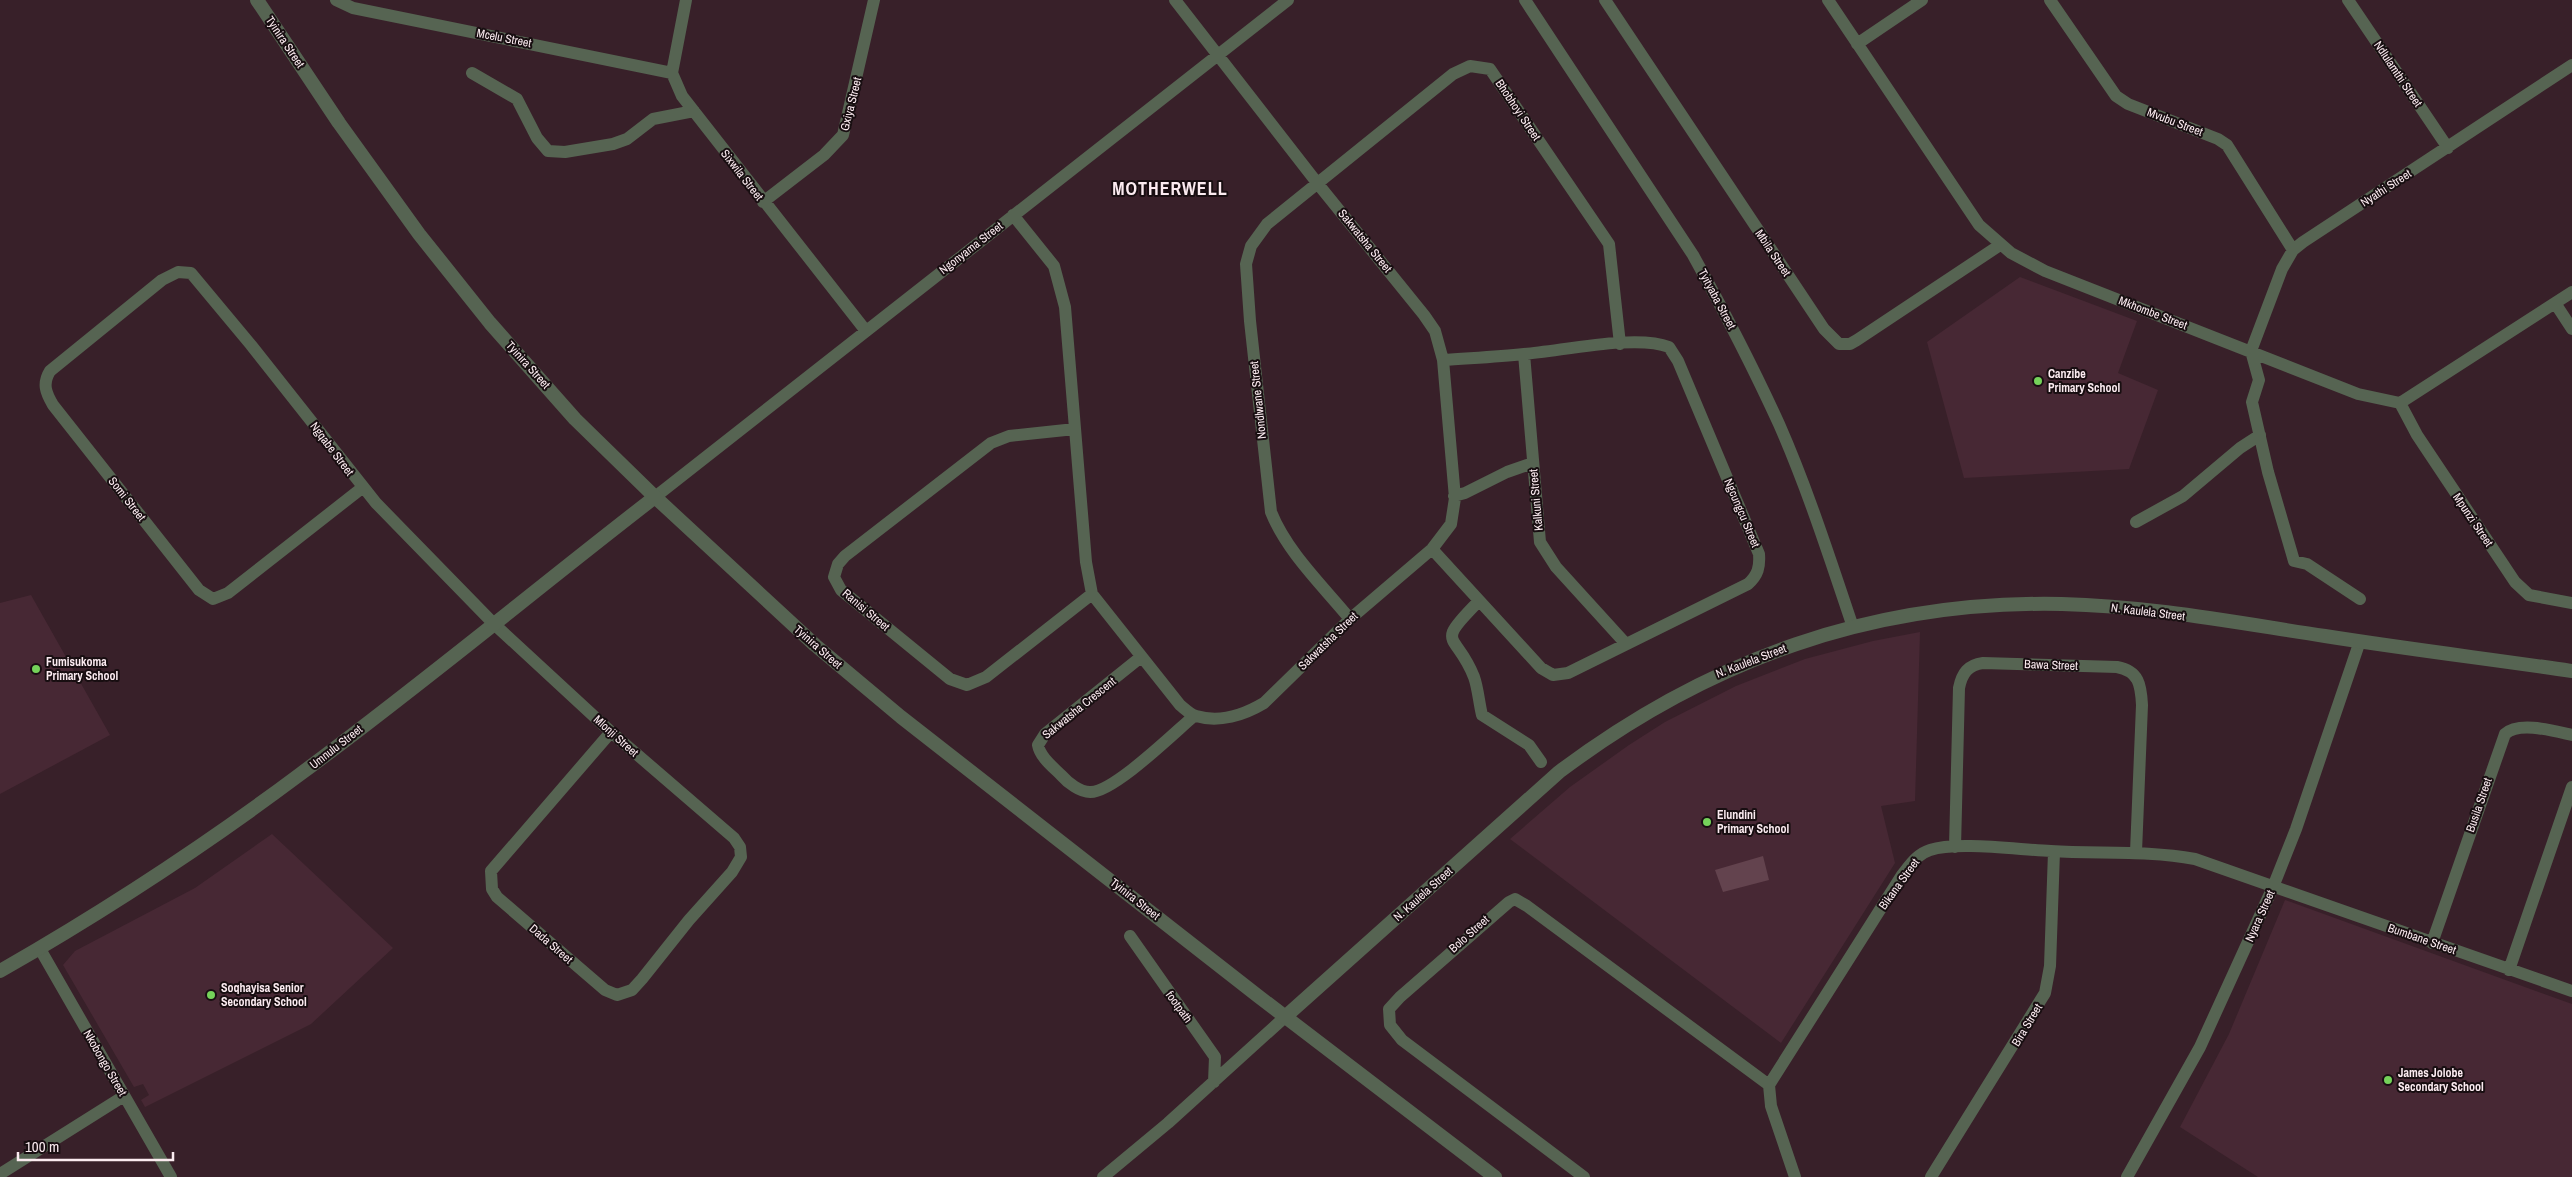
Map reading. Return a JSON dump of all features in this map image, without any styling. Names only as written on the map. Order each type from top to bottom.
[{"type":"street","name":"Tyinira Street","points":[[257,0],[339,123],[424,241],[490,323],[575,419],[655,497],[815,645],[874,695],[1286,1017],[1495,1177]]},
{"type":"street","name":"Mcelu Street","points":[[336,0],[353,8],[672,73]]},
{"type":"street","points":[[672,73],[686,0]]},
{"type":"street","name":"Gxiya Street","points":[[764,202],[828,152],[843,135],[874,0]]},
{"type":"street","points":[[1175,0],[1218,54]]},
{"type":"street","name":"Ngonyama Street","points":[[655,497],[1288,0]]},
{"type":"street","name":"Tyityaba Street","points":[[1524,0],[1644,180],[1693,256],[1717,298],[1789,448],[1813,510],[1853,627]]},
{"type":"street","name":"Mbila Street","points":[[1605,0],[1824,329],[1839,344],[1850,344],[1857,340],[2000,245]]},
{"type":"street","name":"Mkhombe Street","points":[[1828,0],[1969,213],[2000,245],[2032,266],[2358,394],[2400,403]]},
{"type":"street","points":[[1857,44],[1922,0]]},
{"type":"street","name":"Mvubu Street","points":[[2050,0],[2116,96],[2128,104],[2218,139],[2227,145],[2293,250]]},
{"type":"street","name":"Ndlulamthi Street","points":[[2348,0],[2448,148]]},
{"type":"street","name":"Sakwatsha Street","points":[[1194,716],[1212,718],[1249,712],[1264,703],[1350,619],[1432,549],[1451,524],[1454,496],[1443,360],[1435,331],[1218,54]]},
{"type":"street","name":"Bhobhoyi Street","points":[[1318,184],[1453,74],[1470,66],[1490,69],[1609,244],[1620,344]]},
{"type":"street","name":"Nyathi Street","points":[[2251,352],[2282,269],[2293,250],[2572,66]]},
{"type":"street","name":"Sixwila Street","points":[[672,73],[682,96],[694,112],[866,331]]},
{"type":"street","points":[[472,74],[517,99],[538,138],[548,151],[565,152],[613,144],[627,139],[653,119],[694,112]]},
{"type":"street","name":"Nondlwane Street","points":[[1318,184],[1267,224],[1251,246],[1246,264],[1250,321],[1271,512],[1275,524],[1300,559],[1350,619]]},
{"type":"street","points":[[1014,215],[1054,266],[1065,307],[1086,562],[1092,594],[1180,705],[1194,716]]},
{"type":"street","name":"Ngqabe Street","points":[[178,272],[191,273],[197,279],[310,418],[362,488],[494,624]]},
{"type":"street","name":"Somi Street","points":[[178,272],[162,280],[50,371],[45,386],[53,405],[199,590],[214,599],[228,593],[362,488]]},
{"type":"street","points":[[2400,403],[2572,292]]},
{"type":"street","points":[[2555,304],[2572,329]]},
{"type":"street","name":"Ngcungcu Street","points":[[1432,549],[1541,668],[1553,675],[1568,673],[1748,584],[1755,577],[1760,562],[1759,554],[1674,353],[1664,345],[1620,344],[1443,360]]},
{"type":"street","points":[[2251,352],[2259,380],[2252,402],[2294,562],[2307,564],[2360,598]]},
{"type":"street","name":"Kalkuni Street","points":[[1524,354],[1540,542],[1547,556],[1626,644]]},
{"type":"street","name":"Mpunzi Street","points":[[2400,403],[2416,435],[2515,582],[2529,596],[2572,603]]},
{"type":"street","name":"Ranisi Street","points":[[1075,429],[1009,436],[991,443],[845,556],[838,564],[834,577],[841,590],[950,679],[967,685],[986,678],[1092,594]]},
{"type":"street","points":[[2136,522],[2183,496],[2240,448],[2260,435]]},
{"type":"street","points":[[1454,496],[1465,494],[1507,472],[1533,463]]},
{"type":"street","name":"Umnulu Street","points":[[0,971],[40,949],[207,841],[284,786],[655,497]]},
{"type":"street","points":[[1479,601],[1455,626],[1451,635],[1453,644],[1474,678],[1482,715],[1529,746],[1542,762]]},
{"type":"street","name":"N. Kaulela Street","points":[[1103,1177],[1214,1082],[1559,772],[1623,726],[1717,674],[1784,648],[1853,627],[1945,610],[2022,604],[2063,604],[2142,610],[2360,642],[2572,670]]},
{"type":"street","name":"Mlonji Street","points":[[494,624],[611,732],[728,832],[740,847]]},
{"type":"street","name":"Nyara Street","points":[[2127,1177],[2200,1047],[2273,886],[2296,829],[2360,642]]},
{"type":"street","name":"Sakwatsha Crescent","points":[[1141,657],[1045,734],[1038,745],[1043,756],[1064,778],[1079,789],[1088,793],[1096,792],[1127,773],[1194,716]]},
{"type":"street","name":"Bawa Street","points":[[1955,846],[1959,688],[1961,679],[1970,667],[1975,664],[1993,663],[2117,667],[2126,669],[2137,676],[2141,690],[2136,852]]},
{"type":"street","name":"Busila Street","points":[[2432,943],[2505,734],[2510,730],[2521,728],[2572,735]]},
{"type":"street","name":"Dada Street","points":[[611,732],[490,871],[492,889],[497,897],[604,990],[617,995],[626,994],[642,979],[689,920],[732,872],[739,862],[740,847]]},
{"type":"street","points":[[2509,970],[2572,787]]},
{"type":"street","name":"Bikana Street","points":[[1769,1085],[1910,864],[1928,850],[1955,846],[2054,852],[2136,852],[2195,859],[2273,886]]},
{"type":"street","name":"Bira Street","points":[[1931,1177],[2046,993],[2050,966],[2054,852]]},
{"type":"street","name":"Bumbane Street","points":[[2273,886],[2572,991]]},
{"type":"street","name":"Bolo Street","points":[[1584,1177],[1402,1040],[1390,1024],[1389,1009],[1400,997],[1508,902],[1515,899],[1528,906],[1769,1085]]},
{"type":"street","name":"footpath","points":[[1130,936],[1215,1057],[1214,1082]]},
{"type":"street","name":"Nkobongo Street","points":[[40,949],[171,1177]]},
{"type":"street","points":[[1769,1085],[1771,1106],[1795,1177]]},
{"type":"street","points":[[0,1174],[124,1096]]},
{"type":"shaded area","name":"Canzibe Primary School","points":[[2020,277],[2137,321],[2118,373],[2158,390],[2129,469],[1964,478],[1927,342]]},
{"type":"shaded area","name":"Fumisukoma Primary School","points":[[31,595],[110,735],[0,794],[0,603]]},
{"type":"shaded area","name":"Elundini Primary School","points":[[1920,632],[1915,801],[1881,806],[1895,863],[1781,1043],[1510,839],[1570,787],[1629,745],[1665,722],[1736,686],[1805,659],[1873,641]]},
{"type":"shaded area","name":"Soqhayisa Senior Secondary School","points":[[272,834],[393,948],[311,1024],[145,1107],[141,1100],[149,1095],[143,1084],[134,1087],[63,965],[75,951],[195,888]]},
{"type":"shaded area","points":[[1763,856],[1769,880],[1723,892],[1715,870]]},
{"type":"shaded area","name":"James Jolobe Secondary School","points":[[2285,900],[2572,1004],[2572,1177],[2258,1177],[2180,1127],[2229,1034]]},
{"type":"place","name":"Canzibe Primary School","points":[[2038,381]]},
{"type":"place","name":"Fumisukoma Primary School","points":[[36,669]]},
{"type":"place","name":"Elundini Primary School","points":[[1707,822]]},
{"type":"place","name":"Soqhayisa Senior Secondary School","points":[[211,995]]},
{"type":"place","name":"James Jolobe Secondary School","points":[[2388,1080]]},
{"type":"district","name":"MOTHERWELL","points":[[1170,189]]}]
